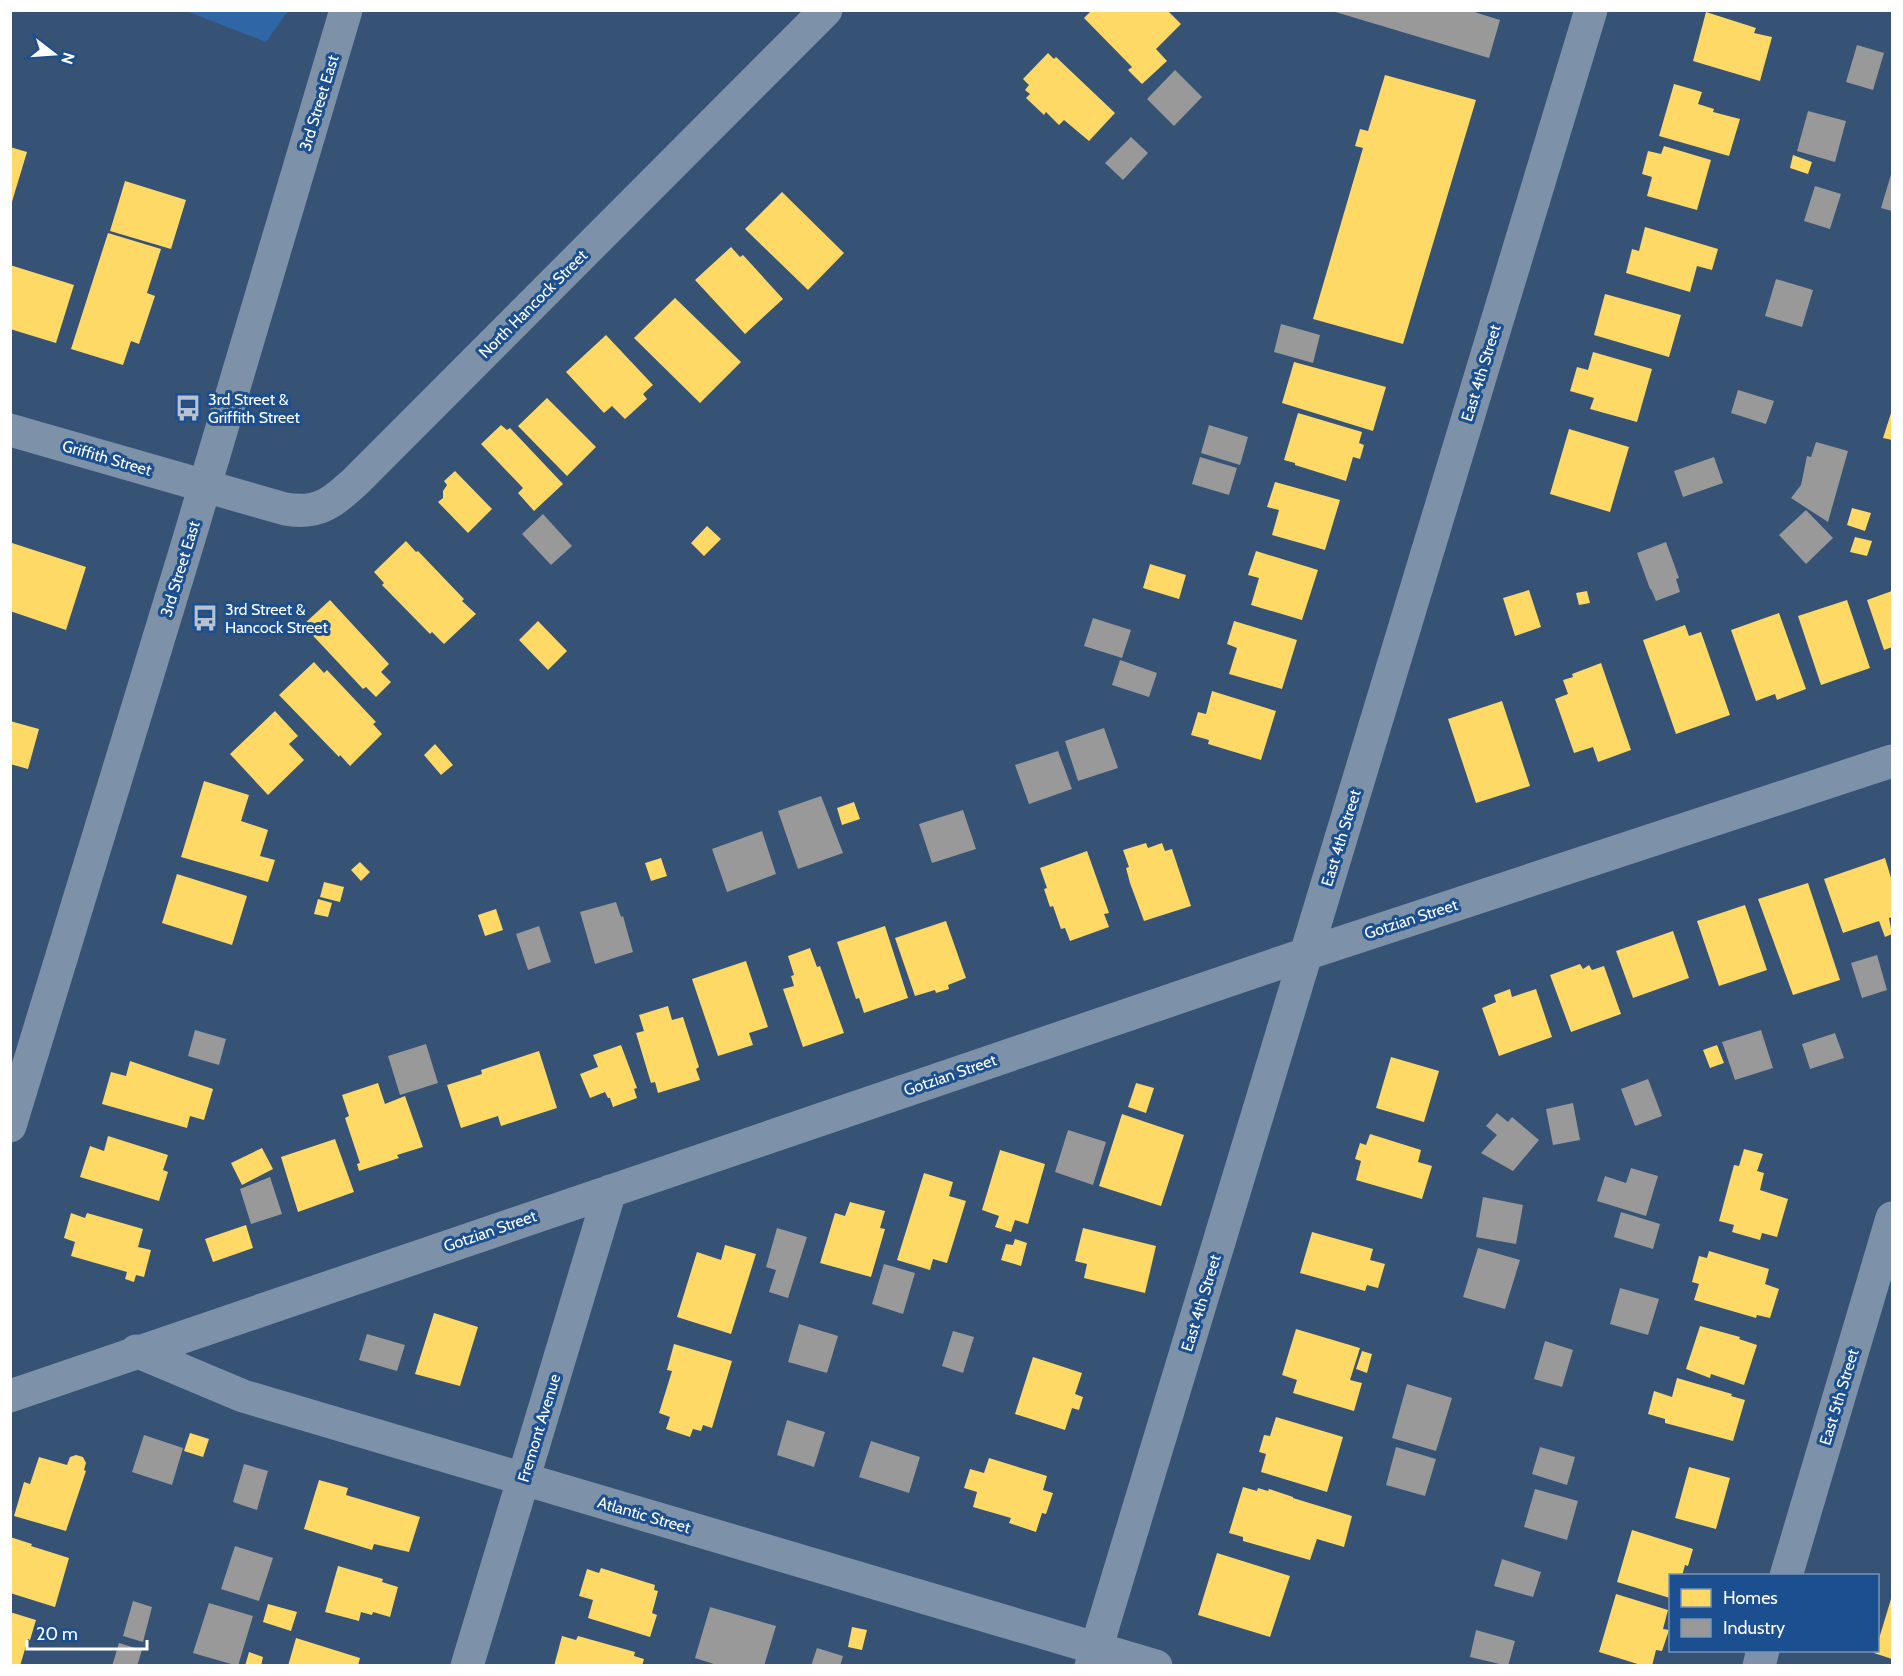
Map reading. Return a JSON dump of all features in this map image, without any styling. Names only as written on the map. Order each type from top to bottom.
[{"type":"street","name":"3rd Street East","points":[[10,1126],[346,10]]},
{"type":"street","name":"North Hancock Street","points":[[204,487],[300,512],[316,510],[334,501],[826,10]]},
{"type":"street","name":"East 4th Street","points":[[1094,1657],[1591,10]]},
{"type":"street","name":"Griffith Street","points":[[10,430],[204,487]]},
{"type":"street","name":"Gotzian Street","points":[[10,1396],[136,1351],[1306,954],[1893,761]]},
{"type":"street","name":"Fremont Avenue","points":[[467,1665],[610,1191]]},
{"type":"street","name":"East 5th Street","points":[[1786,1574],[1893,1218]]},
{"type":"street","name":"Atlantic Street","points":[[136,1351],[243,1396],[523,1479],[1094,1657],[1156,1665]]},
{"type":"shaded area","points":[[186,11],[288,11],[266,42]]},
{"type":"building: Homes","points":[[1092,10],[1167,10],[1181,24],[1156,49],[1167,61],[1142,84],[1128,70],[1132,67],[1084,18]]},
{"type":"building: Homes","points":[[1706,12],[1756,28],[1754,33],[1772,37],[1760,81],[1693,61]]},
{"type":"building: Homes","points":[[1048,53],[1054,59],[1056,57],[1115,113],[1089,141],[1064,120],[1059,125],[1046,112],[1044,115],[1026,98],[1030,94],[1025,90],[1029,85],[1023,79]]},
{"type":"building: Homes","points":[[1385,75],[1476,100],[1403,344],[1313,319],[1363,148],[1355,146],[1360,129],[1368,131]]},
{"type":"building: Homes","points":[[1674,84],[1702,92],[1698,104],[1714,109],[1713,112],[1740,119],[1729,156],[1659,136]]},
{"type":"building: Homes","points":[[1664,146],[1711,160],[1697,210],[1647,196],[1652,177],[1642,174],[1648,151],[1661,154]]},
{"type":"building: Homes","points":[[10,147],[27,152],[11,205],[10,205]]},
{"type":"building: Homes","points":[[1793,155],[1812,162],[1808,174],[1790,168]]},
{"type":"building: Homes","points":[[125,181],[186,200],[171,249],[110,231]]},
{"type":"building: Homes","points":[[782,192],[844,253],[808,290],[745,229]]},
{"type":"building: Homes","points":[[1645,227],[1718,249],[1712,270],[1697,266],[1690,292],[1626,273],[1632,249],[1639,251]]},
{"type":"building: Homes","points":[[108,233],[161,249],[147,293],[155,296],[139,344],[131,341],[123,365],[71,349]]},
{"type":"building: Homes","points":[[731,247],[740,257],[743,255],[783,299],[745,334],[695,280]]},
{"type":"building: Homes","points":[[10,265],[74,285],[56,343],[10,329]]},
{"type":"building: Homes","points":[[1605,294],[1681,315],[1669,357],[1594,335]]},
{"type":"building: Homes","points":[[675,298],[741,362],[700,403],[634,338]]},
{"type":"building: Homes","points":[[606,335],[653,385],[643,394],[647,399],[625,419],[612,406],[604,413],[566,372]]},
{"type":"building: Homes","points":[[1593,352],[1652,369],[1637,422],[1590,409],[1594,398],[1570,391],[1577,367],[1588,370]]},
{"type":"building: Homes","points":[[1294,362],[1386,387],[1373,431],[1282,403]]},
{"type":"building: Homes","points":[[547,398],[596,447],[567,476],[518,426]]},
{"type":"building: Homes","points":[[1892,410],[1892,440],[1883,438]]},
{"type":"building: Homes","points":[[1298,413],[1362,432],[1359,443],[1364,445],[1360,459],[1353,457],[1346,481],[1284,460]]},
{"type":"building: Homes","points":[[501,425],[507,430],[510,428],[563,484],[534,511],[518,493],[523,488],[481,444]]},
{"type":"building: Homes","points":[[1569,429],[1629,447],[1610,512],[1550,494]]},
{"type":"building: Homes","points":[[455,471],[492,509],[468,533],[438,502],[443,498],[443,491],[447,485],[444,481]]},
{"type":"building: Homes","points":[[1275,482],[1340,500],[1325,550],[1272,535],[1279,510],[1267,507]]},
{"type":"building: Homes","points":[[1852,508],[1871,513],[1865,531],[1847,525]]},
{"type":"building: Homes","points":[[707,526],[721,539],[704,556],[691,543]]},
{"type":"building: Homes","points":[[1855,537],[1872,541],[1867,556],[1850,552]]},
{"type":"building: Homes","points":[[406,541],[476,614],[444,644],[432,632],[430,634],[382,585],[384,583],[374,572]]},
{"type":"building: Homes","points":[[12,543],[86,567],[66,630],[10,611]]},
{"type":"building: Homes","points":[[1256,551],[1318,570],[1302,620],[1251,605],[1259,578],[1248,575]]},
{"type":"building: Homes","points":[[1150,564],[1186,575],[1179,599],[1143,588]]},
{"type":"building: Homes","points":[[1529,590],[1541,627],[1515,636],[1503,598]]},
{"type":"building: Homes","points":[[1587,591],[1590,603],[1579,605],[1576,593]]},
{"type":"building: Homes","points":[[1892,591],[1892,647],[1884,650],[1867,600]]},
{"type":"building: Homes","points":[[330,600],[389,664],[381,672],[391,682],[376,697],[366,687],[363,689],[303,625]]},
{"type":"building: Homes","points":[[1847,600],[1870,668],[1821,685],[1798,616]]},
{"type":"building: Homes","points":[[1779,613],[1806,689],[1777,700],[1775,694],[1756,701],[1731,630]]},
{"type":"building: Homes","points":[[538,621],[567,651],[548,670],[519,640]]},
{"type":"building: Homes","points":[[1234,621],[1297,640],[1282,689],[1229,674],[1237,648],[1227,644]]},
{"type":"building: Homes","points":[[1685,625],[1689,636],[1701,632],[1730,715],[1676,734],[1643,640]]},
{"type":"building: Homes","points":[[314,662],[324,673],[327,670],[376,722],[373,724],[382,734],[350,766],[279,695]]},
{"type":"building: Homes","points":[[1601,663],[1631,750],[1598,762],[1593,747],[1574,753],[1555,699],[1568,694],[1563,680],[1573,677],[1572,674]]},
{"type":"building: Homes","points":[[1212,691],[1276,711],[1261,760],[1208,744],[1209,740],[1191,735],[1198,712],[1206,714]]},
{"type":"building: Homes","points":[[1502,701],[1530,786],[1476,803],[1448,719]]},
{"type":"building: Homes","points":[[275,711],[298,736],[289,744],[304,760],[268,795],[230,754]]},
{"type":"building: Homes","points":[[10,721],[39,729],[28,769],[10,764]]},
{"type":"building: Homes","points":[[435,744],[453,765],[441,775],[424,755]]},
{"type":"building: Homes","points":[[204,781],[249,795],[241,821],[268,830],[260,856],[275,860],[268,882],[181,857]]},
{"type":"building: Homes","points":[[854,802],[860,819],[842,825],[837,808]]},
{"type":"building: Homes","points":[[1146,843],[1148,848],[1162,843],[1165,851],[1172,849],[1191,906],[1144,921],[1130,883],[1126,868],[1129,867],[1123,850]]},
{"type":"building: Homes","points":[[1087,851],[1109,913],[1104,914],[1109,927],[1070,941],[1065,928],[1061,929],[1053,906],[1050,907],[1044,889],[1047,888],[1040,868]]},
{"type":"building: Homes","points":[[661,858],[667,876],[651,881],[645,863]]},
{"type":"building: Homes","points":[[1885,858],[1892,881],[1892,917],[1889,918],[1892,934],[1885,937],[1879,921],[1843,933],[1824,879]]},
{"type":"building: Homes","points":[[360,862],[370,872],[361,881],[351,870]]},
{"type":"building: Homes","points":[[177,874],[247,896],[232,945],[162,923]]},
{"type":"building: Homes","points":[[324,882],[344,887],[340,902],[320,897]]},
{"type":"building: Homes","points":[[1808,883],[1840,980],[1793,995],[1758,899]]},
{"type":"building: Homes","points":[[318,899],[332,903],[328,917],[314,914]]},
{"type":"building: Homes","points":[[1745,905],[1767,970],[1719,986],[1697,921]]},
{"type":"building: Homes","points":[[496,909],[503,930],[485,936],[478,915]]},
{"type":"building: Homes","points":[[946,921],[966,978],[948,985],[949,989],[936,993],[935,990],[915,996],[895,938]]},
{"type":"building: Homes","points":[[885,926],[908,998],[864,1013],[859,998],[856,999],[837,942]]},
{"type":"building: Homes","points":[[1673,931],[1689,978],[1633,998],[1616,951]]},
{"type":"building: Homes","points":[[810,948],[817,967],[820,966],[844,1033],[803,1047],[783,989],[794,986],[791,976],[794,975],[788,956]]},
{"type":"building: Homes","points":[[746,961],[768,1027],[749,1033],[753,1045],[718,1056],[692,979]]},
{"type":"building: Homes","points":[[1580,964],[1583,969],[1589,965],[1592,970],[1604,966],[1621,1014],[1571,1032],[1550,975]]},
{"type":"building: Homes","points":[[1510,989],[1512,997],[1536,989],[1552,1037],[1499,1056],[1482,1008],[1496,1002],[1494,995]]},
{"type":"building: Homes","points":[[668,1006],[672,1020],[683,1017],[699,1067],[696,1069],[700,1080],[658,1093],[655,1082],[651,1083],[636,1033],[644,1031],[639,1015]]},
{"type":"building: Homes","points":[[621,1045],[637,1088],[634,1089],[637,1098],[613,1107],[605,1092],[590,1098],[580,1074],[598,1067],[593,1055]]},
{"type":"building: Homes","points":[[1717,1045],[1724,1063],[1710,1068],[1703,1050]]},
{"type":"building: Homes","points":[[539,1051],[557,1108],[501,1126],[498,1116],[461,1128],[447,1085],[482,1074],[481,1070]]},
{"type":"building: Homes","points":[[1391,1057],[1439,1071],[1424,1122],[1376,1108]]},
{"type":"building: Homes","points":[[130,1061],[213,1089],[204,1120],[190,1116],[187,1128],[102,1104],[111,1072],[126,1076]]},
{"type":"building: Homes","points":[[378,1083],[385,1104],[405,1096],[423,1147],[397,1155],[399,1158],[359,1171],[357,1164],[360,1163],[345,1118],[349,1116],[342,1095]]},
{"type":"building: Homes","points":[[1136,1083],[1154,1088],[1146,1113],[1128,1107]]},
{"type":"building: Homes","points":[[1122,1114],[1184,1135],[1161,1206],[1099,1186]]},
{"type":"building: Homes","points":[[1370,1134],[1421,1150],[1418,1162],[1432,1166],[1422,1199],[1356,1180],[1361,1161],[1355,1159],[1360,1143],[1366,1145]]},
{"type":"building: Homes","points":[[108,1136],[168,1155],[163,1170],[168,1172],[159,1201],[80,1177],[90,1146],[104,1151]]},
{"type":"building: Homes","points":[[335,1139],[354,1192],[298,1212],[281,1157]]},
{"type":"building: Homes","points":[[262,1148],[273,1169],[242,1185],[231,1163]]},
{"type":"building: Homes","points":[[1744,1149],[1763,1154],[1757,1171],[1764,1173],[1760,1190],[1788,1199],[1777,1237],[1762,1233],[1760,1240],[1732,1232],[1734,1225],[1719,1221],[1734,1165],[1739,1166]]},
{"type":"building: Homes","points":[[1000,1150],[1045,1164],[1028,1224],[1015,1220],[1011,1232],[995,1227],[999,1216],[982,1210]]},
{"type":"building: Homes","points":[[924,1173],[953,1182],[949,1196],[966,1201],[947,1263],[933,1259],[930,1270],[897,1260]]},
{"type":"building: Homes","points":[[850,1202],[885,1211],[880,1228],[885,1229],[871,1277],[820,1263],[835,1213],[845,1216]]},
{"type":"building: Homes","points":[[71,1213],[85,1218],[87,1213],[143,1229],[138,1247],[151,1250],[144,1277],[136,1275],[134,1282],[125,1279],[127,1272],[71,1256],[75,1242],[64,1238]]},
{"type":"building: Homes","points":[[246,1225],[253,1248],[213,1262],[205,1239]]},
{"type":"building: Homes","points":[[1083,1228],[1156,1246],[1145,1293],[1084,1278],[1087,1264],[1075,1261]]},
{"type":"building: Homes","points":[[1312,1232],[1373,1249],[1370,1260],[1385,1264],[1378,1288],[1367,1285],[1365,1291],[1300,1273]]},
{"type":"building: Homes","points":[[1015,1239],[1027,1243],[1021,1266],[1001,1260],[1006,1244],[1013,1245]]},
{"type":"building: Homes","points":[[725,1245],[756,1254],[731,1334],[677,1317],[697,1252],[721,1260]]},
{"type":"building: Homes","points":[[1709,1251],[1769,1269],[1765,1284],[1779,1289],[1770,1318],[1757,1315],[1756,1318],[1694,1300],[1699,1284],[1692,1282],[1699,1256],[1707,1258]]},
{"type":"building: Homes","points":[[434,1313],[478,1327],[460,1386],[415,1374]]},
{"type":"building: Homes","points":[[1700,1326],[1740,1337],[1739,1339],[1757,1345],[1744,1385],[1711,1374],[1710,1378],[1686,1369]]},
{"type":"building: Homes","points":[[1296,1329],[1360,1348],[1350,1380],[1362,1383],[1354,1411],[1293,1393],[1297,1380],[1282,1375]]},
{"type":"building: Homes","points":[[674,1344],[732,1361],[712,1428],[703,1425],[701,1431],[693,1429],[690,1437],[666,1429],[670,1417],[659,1413],[672,1371],[667,1370]]},
{"type":"building: Homes","points":[[1362,1351],[1372,1354],[1367,1373],[1356,1369]]},
{"type":"building: Homes","points":[[1033,1357],[1082,1373],[1075,1394],[1083,1397],[1079,1410],[1072,1408],[1065,1430],[1015,1414]]},
{"type":"building: Homes","points":[[1677,1378],[1745,1400],[1733,1441],[1665,1423],[1665,1419],[1648,1414],[1654,1391],[1672,1397]]},
{"type":"building: Homes","points":[[1276,1417],[1343,1437],[1327,1492],[1261,1472],[1266,1454],[1259,1452],[1264,1435],[1270,1436]]},
{"type":"building: Homes","points":[[190,1433],[209,1439],[203,1457],[184,1451]]},
{"type":"building: Homes","points":[[76,1455],[83,1457],[86,1471],[66,1531],[14,1516],[24,1482],[30,1484],[39,1457],[67,1465],[70,1457]]},
{"type":"building: Homes","points":[[989,1458],[1047,1476],[1043,1490],[1053,1493],[1046,1514],[1042,1513],[1036,1532],[1009,1523],[1011,1518],[973,1507],[977,1492],[964,1488],[970,1469],[984,1473]]},
{"type":"building: Homes","points":[[1689,1467],[1730,1478],[1716,1529],[1675,1518]]},
{"type":"building: Homes","points":[[319,1480],[348,1488],[346,1495],[420,1517],[409,1552],[374,1544],[372,1550],[304,1529]]},
{"type":"building: Homes","points":[[1243,1487],[1257,1491],[1258,1488],[1268,1491],[1269,1489],[1352,1516],[1344,1547],[1317,1539],[1310,1560],[1243,1541],[1243,1537],[1229,1533]]},
{"type":"building: Homes","points":[[1632,1530],[1693,1549],[1688,1566],[1685,1565],[1683,1574],[1669,1574],[1669,1598],[1617,1582]]},
{"type":"building: Homes","points":[[10,1537],[69,1558],[55,1607],[10,1593]]},
{"type":"building: Homes","points":[[1217,1553],[1290,1576],[1270,1637],[1198,1615]]},
{"type":"building: Homes","points":[[338,1566],[383,1579],[382,1582],[398,1587],[390,1617],[373,1612],[372,1615],[361,1612],[359,1621],[325,1612]]},
{"type":"building: Homes","points":[[601,1568],[655,1585],[654,1590],[658,1591],[652,1613],[657,1615],[650,1637],[588,1618],[593,1600],[579,1596],[587,1569],[599,1573]]},
{"type":"building: Homes","points":[[1616,1594],[1668,1610],[1663,1629],[1669,1630],[1662,1651],[1656,1650],[1652,1666],[1644,1666],[1599,1652]]},
{"type":"building: Homes","points":[[1891,1599],[1892,1659],[1874,1653],[1879,1652],[1879,1639]]},
{"type":"building: Homes","points":[[268,1604],[297,1612],[291,1631],[263,1622]]},
{"type":"building: Homes","points":[[10,1612],[36,1620],[20,1666],[10,1666]]},
{"type":"building: Homes","points":[[852,1627],[867,1630],[862,1650],[848,1647]]},
{"type":"building: Homes","points":[[562,1636],[576,1640],[578,1636],[635,1652],[634,1656],[644,1659],[642,1666],[554,1666]]},
{"type":"building: Homes","points":[[296,1638],[360,1658],[358,1666],[288,1666]]},
{"type":"building: Homes","points":[[249,1652],[263,1657],[261,1666],[245,1666]]},
{"type":"building: Industry","points":[[1468,10],[1500,20],[1489,58],[1332,11]]},
{"type":"building: Industry","points":[[1857,45],[1884,53],[1873,90],[1846,82]]},
{"type":"building: Industry","points":[[1175,70],[1202,97],[1174,126],[1147,99]]},
{"type":"building: Industry","points":[[1808,111],[1846,121],[1835,162],[1797,151]]},
{"type":"building: Industry","points":[[1131,137],[1148,153],[1123,180],[1105,163]]},
{"type":"building: Industry","points":[[1892,171],[1892,211],[1881,208]]},
{"type":"building: Industry","points":[[1815,186],[1841,194],[1830,229],[1804,221]]},
{"type":"building: Industry","points":[[1776,279],[1813,290],[1802,327],[1765,316]]},
{"type":"building: Industry","points":[[1281,324],[1320,335],[1313,363],[1274,352]]},
{"type":"building: Industry","points":[[1738,390],[1774,401],[1766,424],[1731,413]]},
{"type":"building: Industry","points":[[1209,425],[1248,437],[1240,465],[1201,453]]},
{"type":"building: Industry","points":[[1816,442],[1848,451],[1828,522],[1791,498],[1801,485],[1807,456],[1811,457]]},
{"type":"building: Industry","points":[[1200,457],[1237,468],[1229,495],[1192,484]]},
{"type":"building: Industry","points":[[1714,457],[1723,483],[1683,497],[1674,471]]},
{"type":"building: Industry","points":[[1806,510],[1833,538],[1806,564],[1779,535]]},
{"type":"building: Industry","points":[[543,514],[572,546],[551,565],[522,534]]},
{"type":"building: Industry","points":[[1666,542],[1679,578],[1676,579],[1680,592],[1656,601],[1637,553]]},
{"type":"building: Industry","points":[[1093,618],[1131,630],[1122,658],[1084,646]]},
{"type":"building: Industry","points":[[1120,660],[1157,673],[1149,697],[1112,685]]},
{"type":"building: Industry","points":[[1104,728],[1118,768],[1078,781],[1065,741]]},
{"type":"building: Industry","points":[[1058,751],[1072,789],[1029,804],[1015,765]]},
{"type":"building: Industry","points":[[821,796],[843,853],[798,869],[778,811]]},
{"type":"building: Industry","points":[[963,810],[976,849],[932,863],[919,824]]},
{"type":"building: Industry","points":[[762,831],[776,874],[727,892],[712,849]]},
{"type":"building: Industry","points":[[616,902],[621,917],[623,916],[633,952],[595,964],[580,912]]},
{"type":"building: Industry","points":[[539,926],[551,962],[528,970],[516,934]]},
{"type":"building: Industry","points":[[1877,955],[1887,990],[1862,998],[1851,963]]},
{"type":"building: Industry","points":[[195,1030],[226,1039],[219,1065],[188,1056]]},
{"type":"building: Industry","points":[[1761,1030],[1773,1068],[1735,1080],[1722,1042]]},
{"type":"building: Industry","points":[[1835,1033],[1844,1058],[1810,1069],[1802,1044]]},
{"type":"building: Industry","points":[[426,1044],[438,1083],[400,1095],[388,1056]]},
{"type":"building: Industry","points":[[1648,1079],[1662,1116],[1635,1126],[1621,1089]]},
{"type":"building: Industry","points":[[1573,1103],[1580,1140],[1553,1145],[1546,1109]]},
{"type":"building: Industry","points":[[1497,1113],[1508,1122],[1512,1117],[1539,1140],[1513,1171],[1481,1153],[1497,1135],[1486,1126]]},
{"type":"building: Industry","points":[[1068,1130],[1106,1142],[1093,1185],[1055,1172]]},
{"type":"building: Industry","points":[[1631,1168],[1658,1176],[1646,1216],[1597,1201],[1605,1176],[1626,1183]]},
{"type":"building: Industry","points":[[270,1177],[282,1214],[251,1224],[240,1189]]},
{"type":"building: Industry","points":[[1483,1197],[1523,1205],[1516,1244],[1476,1237]]},
{"type":"building: Industry","points":[[1621,1212],[1660,1224],[1653,1249],[1614,1237]]},
{"type":"building: Industry","points":[[777,1228],[807,1237],[788,1298],[769,1292],[776,1270],[766,1267]]},
{"type":"building: Industry","points":[[1478,1248],[1520,1260],[1505,1309],[1463,1297]]},
{"type":"building: Industry","points":[[884,1264],[915,1273],[903,1314],[872,1304]]},
{"type":"building: Industry","points":[[1620,1288],[1659,1299],[1648,1335],[1610,1324]]},
{"type":"building: Industry","points":[[799,1324],[838,1336],[827,1373],[788,1362]]},
{"type":"building: Industry","points":[[953,1331],[974,1337],[963,1373],[942,1366]]},
{"type":"building: Industry","points":[[367,1334],[405,1345],[397,1371],[359,1360]]},
{"type":"building: Industry","points":[[1545,1341],[1573,1350],[1562,1387],[1534,1379]]},
{"type":"building: Industry","points":[[1407,1384],[1452,1398],[1436,1451],[1392,1438]]},
{"type":"building: Industry","points":[[787,1420],[825,1432],[814,1467],[777,1455]]},
{"type":"building: Industry","points":[[144,1435],[183,1448],[172,1485],[132,1472]]},
{"type":"building: Industry","points":[[871,1441],[920,1457],[909,1493],[859,1477]]},
{"type":"building: Industry","points":[[1396,1447],[1436,1459],[1425,1496],[1386,1485]]},
{"type":"building: Industry","points":[[1540,1447],[1575,1457],[1567,1485],[1532,1474]]},
{"type":"building: Industry","points":[[244,1464],[268,1471],[257,1510],[233,1502]]},
{"type":"building: Industry","points":[[1535,1489],[1578,1501],[1567,1540],[1524,1527]]},
{"type":"building: Industry","points":[[235,1546],[273,1558],[259,1601],[221,1589]]},
{"type":"building: Industry","points":[[1502,1559],[1541,1572],[1533,1597],[1494,1586]]},
{"type":"building: Industry","points":[[133,1601],[152,1607],[143,1642],[123,1636]]},
{"type":"building: Industry","points":[[209,1603],[253,1616],[238,1666],[193,1653]]},
{"type":"building: Industry","points":[[710,1607],[776,1626],[764,1666],[720,1666],[695,1658]]},
{"type":"building: Industry","points":[[1476,1630],[1515,1641],[1508,1666],[1470,1657]]},
{"type":"building: Industry","points":[[119,1643],[142,1650],[137,1666],[112,1666]]},
{"type":"building: Industry","points":[[817,1648],[843,1656],[840,1666],[811,1666]]},
{"type":"place","name":"3rd Street & Griffith Street","points":[[188,408]]},
{"type":"place","name":"3rd Street & Hancock Street","points":[[205,618]]}]
